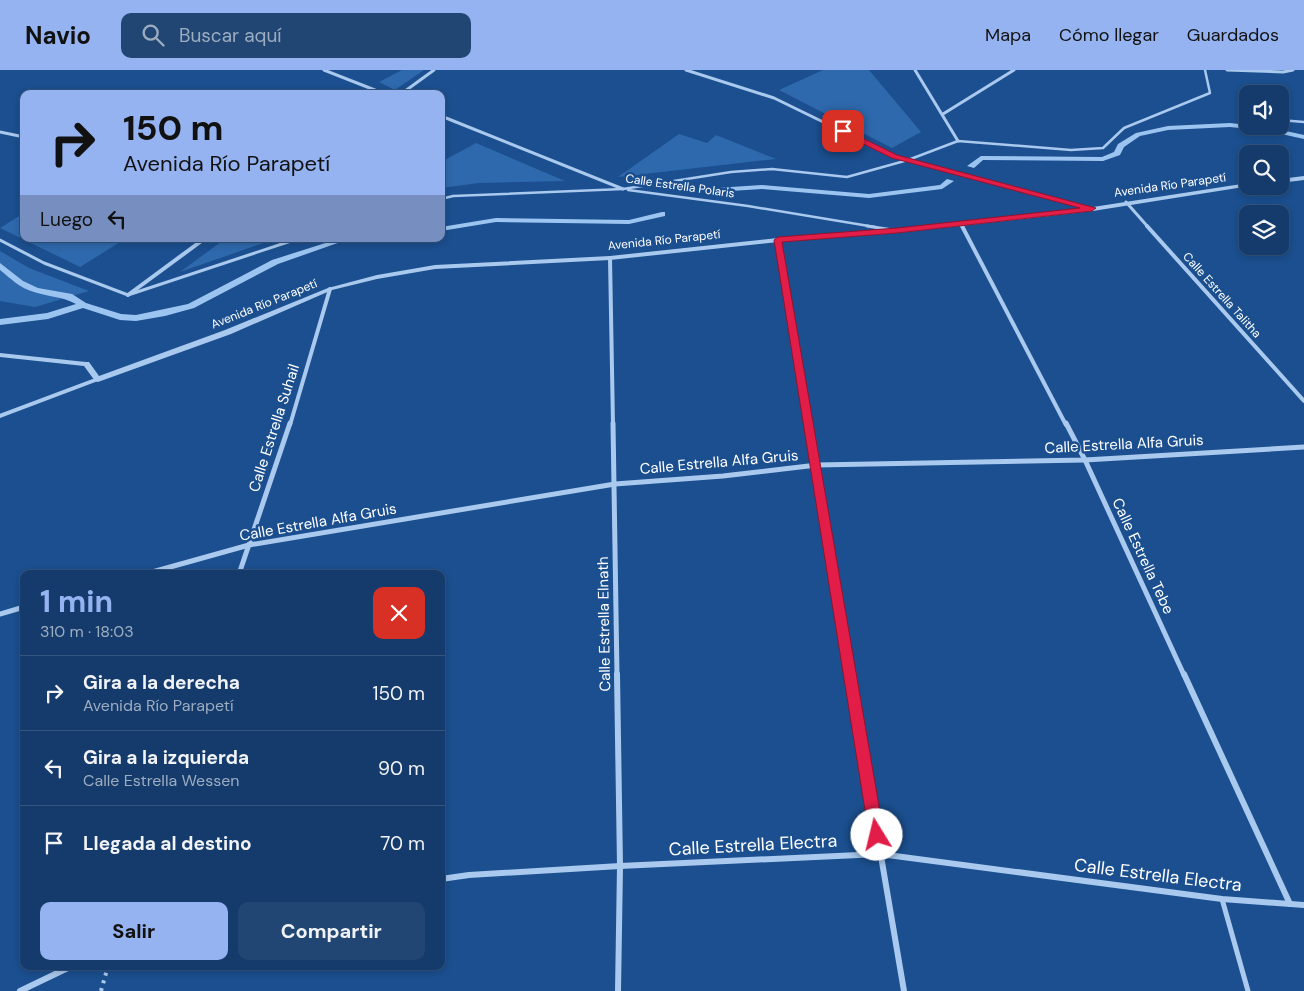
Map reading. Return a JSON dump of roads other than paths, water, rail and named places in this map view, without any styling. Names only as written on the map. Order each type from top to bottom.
[{"type":"street","points":[[324,70],[375,90]]},
{"type":"street","points":[[406,90],[434,70]]},
{"type":"street","points":[[686,70],[774,98],[895,157],[1092,208]]},
{"type":"street","points":[[915,70],[958,141]]},
{"type":"street","points":[[943,114],[1014,70]]},
{"type":"street","points":[[1227,70],[1283,72],[1293,70]]},
{"type":"street","name":"Calle Estrella Polaris","points":[[445,118],[623,189]]},
{"type":"street","points":[[0,132],[20,136]]},
{"type":"street","points":[[1289,180],[1304,178]]},
{"type":"street","name":"Avenida Río Parapetí","points":[[98,379],[228,332],[330,289],[377,277],[435,267],[610,258],[778,240],[897,231],[1092,208],[1239,187]]},
{"type":"street","name":"Calle Estrella Talitha","points":[[1126,202],[1304,401]]},
{"type":"street","name":"Calle Estrella Tebe","points":[[961,224],[1086,460],[1290,904]]},
{"type":"street","points":[[778,240],[904,991]]},
{"type":"street","points":[[128,295],[200,242]]},
{"type":"street","name":"Calle Estrella Elnath","points":[[610,258],[620,866],[618,991]]},
{"type":"street","name":"Calle Estrella Suhail","points":[[240,570],[287,434],[330,289]]},
{"type":"street","points":[[0,355],[86,364],[98,379],[0,416]]},
{"type":"street","name":"Calle Estrella Alfa Gruis","points":[[158,570],[249,545],[615,484],[723,476],[817,465],[1086,460],[1304,447]]},
{"type":"street","points":[[0,614],[20,608]]},
{"type":"street","name":"Calle Estrella Electra","points":[[445,878],[469,875],[620,866],[880,854],[1222,899],[1304,905]]},
{"type":"street","points":[[20,991],[64,970]]},
{"type":"lane","points":[[445,198],[454,196],[623,189],[731,172],[772,169],[847,177],[908,160],[958,141],[1070,150],[1104,148],[1124,128],[1210,93],[1205,70]]},
{"type":"lane","points":[[1289,121],[1304,122]]},
{"type":"lane","name":"Calle Estrella Polaris","points":[[623,189],[748,206],[897,231]]},
{"type":"lane","points":[[0,240],[44,263],[128,295],[288,242]]},
{"type":"lane","points":[[1222,899],[1248,991]]},
{"type":"waterway","points":[[971,166],[981,158],[1103,159],[1117,153],[1121,146],[1138,134],[1168,128],[1230,125],[1268,129],[1304,137]]},
{"type":"waterway","points":[[715,190],[762,187],[869,196],[942,187],[950,181]]},
{"type":"waterway","points":[[445,228],[496,220],[629,222],[662,214]]},
{"type":"waterway","points":[[83,305],[120,317],[136,318],[165,313],[191,306],[275,262],[336,242]]},
{"type":"waterway","points":[[0,266],[20,283],[36,290],[69,296],[83,305]]},
{"type":"waterway","points":[[0,322],[48,316],[83,305]]}]
